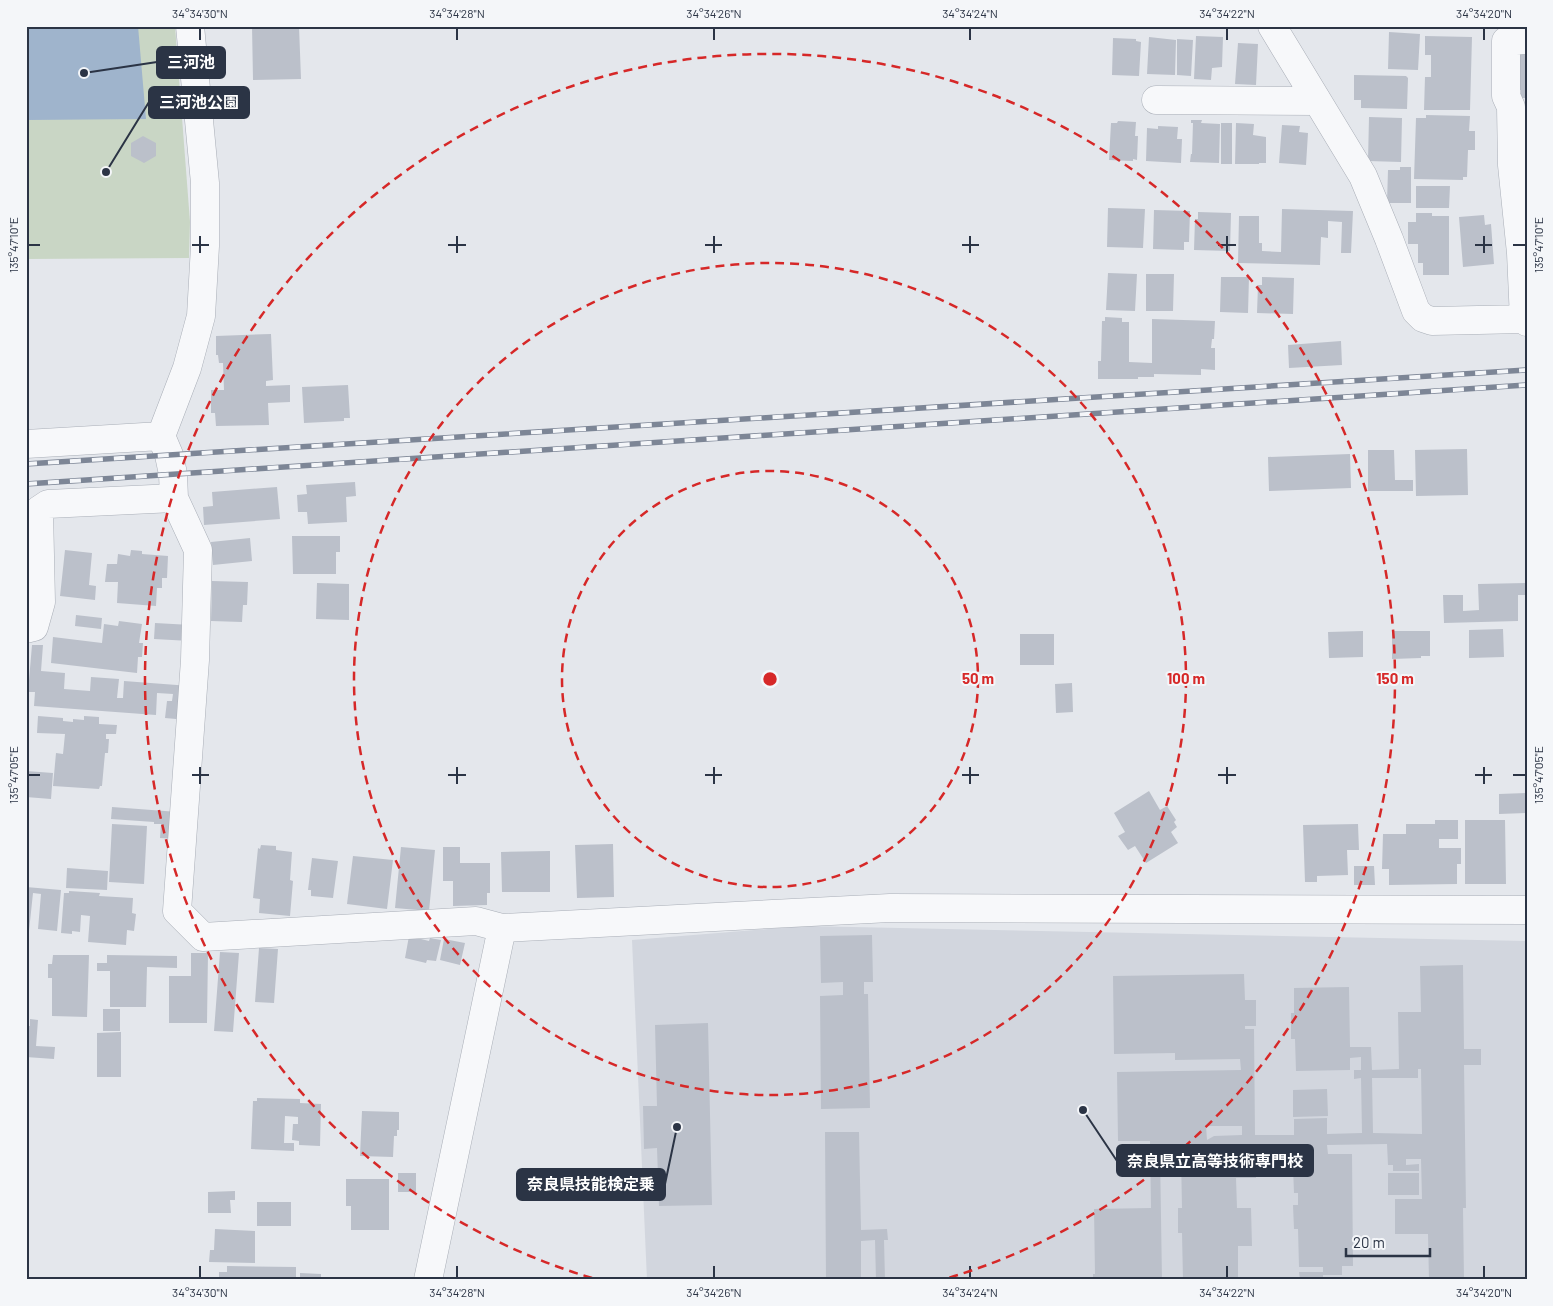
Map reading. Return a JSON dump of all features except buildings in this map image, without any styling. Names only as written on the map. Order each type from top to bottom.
[{"type":"street","points":[[190,26],[204,183],[205,246],[201,316],[187,368],[161,436],[169,455],[173,474],[174,498],[198,550],[195,660],[177,911],[203,937],[476,921],[502,928],[890,908],[1527,910]]},
{"type":"street","points":[[1272,26],[1363,176],[1416,311],[1423,318],[1432,321],[1525,320],[1521,253],[1512,165],[1511,107],[1506,96],[1506,41],[1527,40]]},
{"type":"street","points":[[1156,100],[1318,101]]},
{"type":"street","points":[[26,444],[161,436]]},
{"type":"street","points":[[26,629],[34,627],[41,602],[39,510],[48,504],[174,498]]},
{"type":"street","points":[[428,1280],[502,928]]},
{"type":"shaded area","points":[[805,926],[1527,941],[1527,1280],[647,1280],[632,940]]},
{"type":"green space","points":[[26,26],[175,26],[190,222],[189,258],[26,259]]},
{"type":"water","points":[[26,26],[138,26],[146,119],[26,120]]},
{"type":"railway","points":[[26,464],[1527,370]]},
{"type":"railway","points":[[26,484],[1527,385]]},
{"type":"place","name":"三河池","points":[[84,73]]},
{"type":"place","name":"三河池公園","points":[[106,172]]},
{"type":"place","name":"奈良県立高等技術専門校","points":[[1083,1110]]},
{"type":"place","name":"奈良県技能検定乗","points":[[677,1127]]}]
